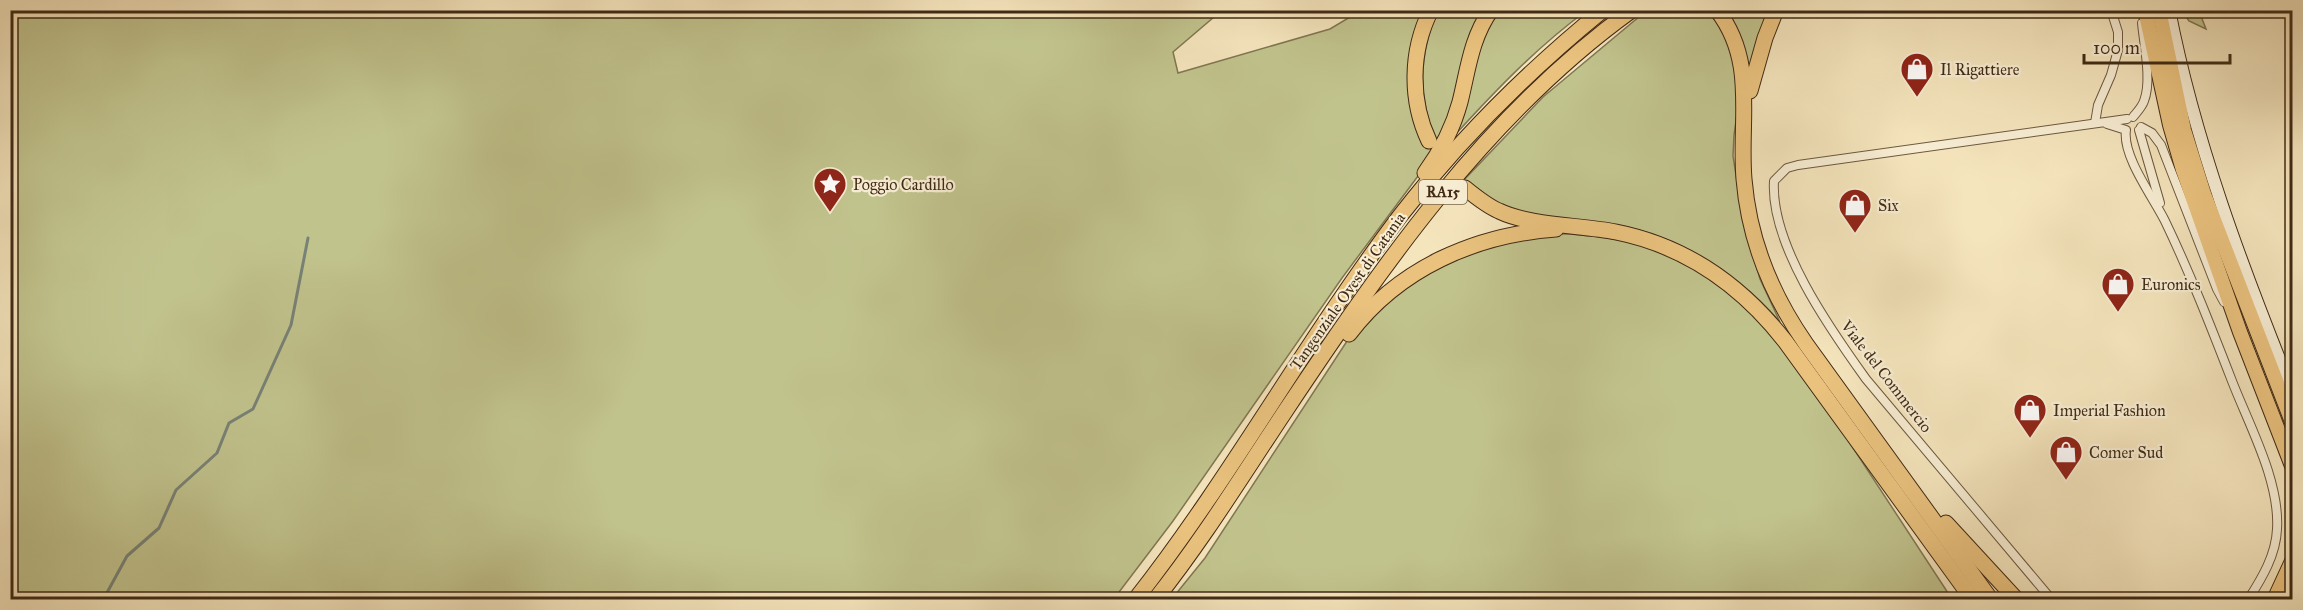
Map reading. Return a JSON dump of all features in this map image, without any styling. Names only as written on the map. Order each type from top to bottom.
[{"type":"highway","points":[[1429,141],[1419,115],[1415,86],[1418,47],[1431,10]]},
{"type":"highway","points":[[1286,384],[1329,304],[1444,145],[1460,103],[1472,47],[1479,29],[1491,10]]},
{"type":"highway","name":"Tangenziale Ovest di Catania","points":[[1135,600],[1286,384],[1365,264],[1437,172],[1519,84],[1603,10]]},
{"type":"highway","name":"Tangenziale Ovest di Catania","points":[[1155,600],[1376,279],[1422,217],[1458,173],[1529,98],[1632,10]]},
{"type":"highway","points":[[1716,10],[1730,31],[1740,56],[1744,75],[1744,179],[1747,207],[1752,231],[1768,278],[1787,317],[1991,600]]},
{"type":"highway","points":[[1743,126],[1752,76],[1776,10]]},
{"type":"highway","points":[[1465,188],[1488,206],[1509,215],[1644,238],[1669,247],[1722,277],[1767,318],[1973,600]]},
{"type":"highway","points":[[1290,405],[1320,375],[1362,318],[1382,298],[1412,274],[1451,253],[1501,237],[1523,232],[1584,227]]},
{"type":"highway","points":[[1850,405],[1881,440],[1949,527],[2018,600]]},
{"type":"highway","points":[[1853,433],[1881,484],[1937,563],[1959,600]]},
{"type":"main road","points":[[2143,10],[2183,170],[2240,332],[2292,466]]},
{"type":"main road","points":[[2159,10],[2184,130],[2204,194],[2292,422]]},
{"type":"main road","points":[[2274,600],[2292,561]]},
{"type":"street","points":[[2097,123],[2098,105],[2111,75],[2118,50],[2118,32],[2111,10]]},
{"type":"street","points":[[2143,10],[2147,82],[2144,103],[2130,118],[2125,138],[2130,154],[2165,221],[2205,314],[2268,472],[2276,510],[2277,528],[2274,550],[2261,579],[2248,600]]},
{"type":"street","points":[[2169,10],[2183,76],[2213,184],[2236,251],[2292,391]]},
{"type":"street","points":[[2097,123],[2130,118],[2139,120],[2165,221]]},
{"type":"street","points":[[2097,123],[2126,129],[2130,132],[2140,128],[2152,133],[2161,145],[2217,289],[2240,332]]},
{"type":"street","name":"Viale del Commercio","points":[[2052,600],[1873,387],[1838,340],[1818,309],[1789,249],[1775,200],[1774,181],[1787,168],[1798,165],[2097,123]]},
{"type":"green space","points":[[10,11],[1221,11],[1173,52],[1178,73],[1330,29],[1360,11],[1424,11],[1416,127],[1426,148],[1434,136],[1424,100],[1424,61],[1437,11],[1485,11],[1453,110],[1421,172],[1342,278],[1173,521],[1113,600],[11,599]]},
{"type":"green space","points":[[1495,11],[1586,11],[1550,39],[1517,70],[1454,136],[1473,56]]},
{"type":"green space","points":[[1646,11],[1712,11],[1730,40],[1739,100],[1733,156],[1743,220],[1760,279],[1780,322],[1746,288],[1727,273],[1686,248],[1642,231],[1618,225],[1519,213],[1483,195],[1464,180],[1543,97]]},
{"type":"green space","points":[[1722,11],[1770,11],[1748,70]]},
{"type":"green space","points":[[2182,11],[2199,11],[2206,29],[2189,21]]},
{"type":"green space","points":[[1535,234],[1570,234],[1631,242],[1692,267],[1745,305],[1787,355],[1842,431],[1952,599],[1171,600],[1205,558],[1351,335],[1372,313],[1440,262]]},
{"type":"waterway","points":[[103,600],[127,556],[159,528],[176,490],[217,453],[229,423],[253,409],[291,325],[308,238]]},
{"type":"place","name":"Il Rigattiere","points":[[1917,98]]},
{"type":"place","name":"Poggio Cardillo","points":[[830,213]]},
{"type":"place","name":"Six","points":[[1855,234]]},
{"type":"place","name":"Euronics","points":[[2118,313]]},
{"type":"place","name":"Imperial Fashion","points":[[2030,439]]},
{"type":"place","name":"Comer Sud","points":[[2066,481]]}]
